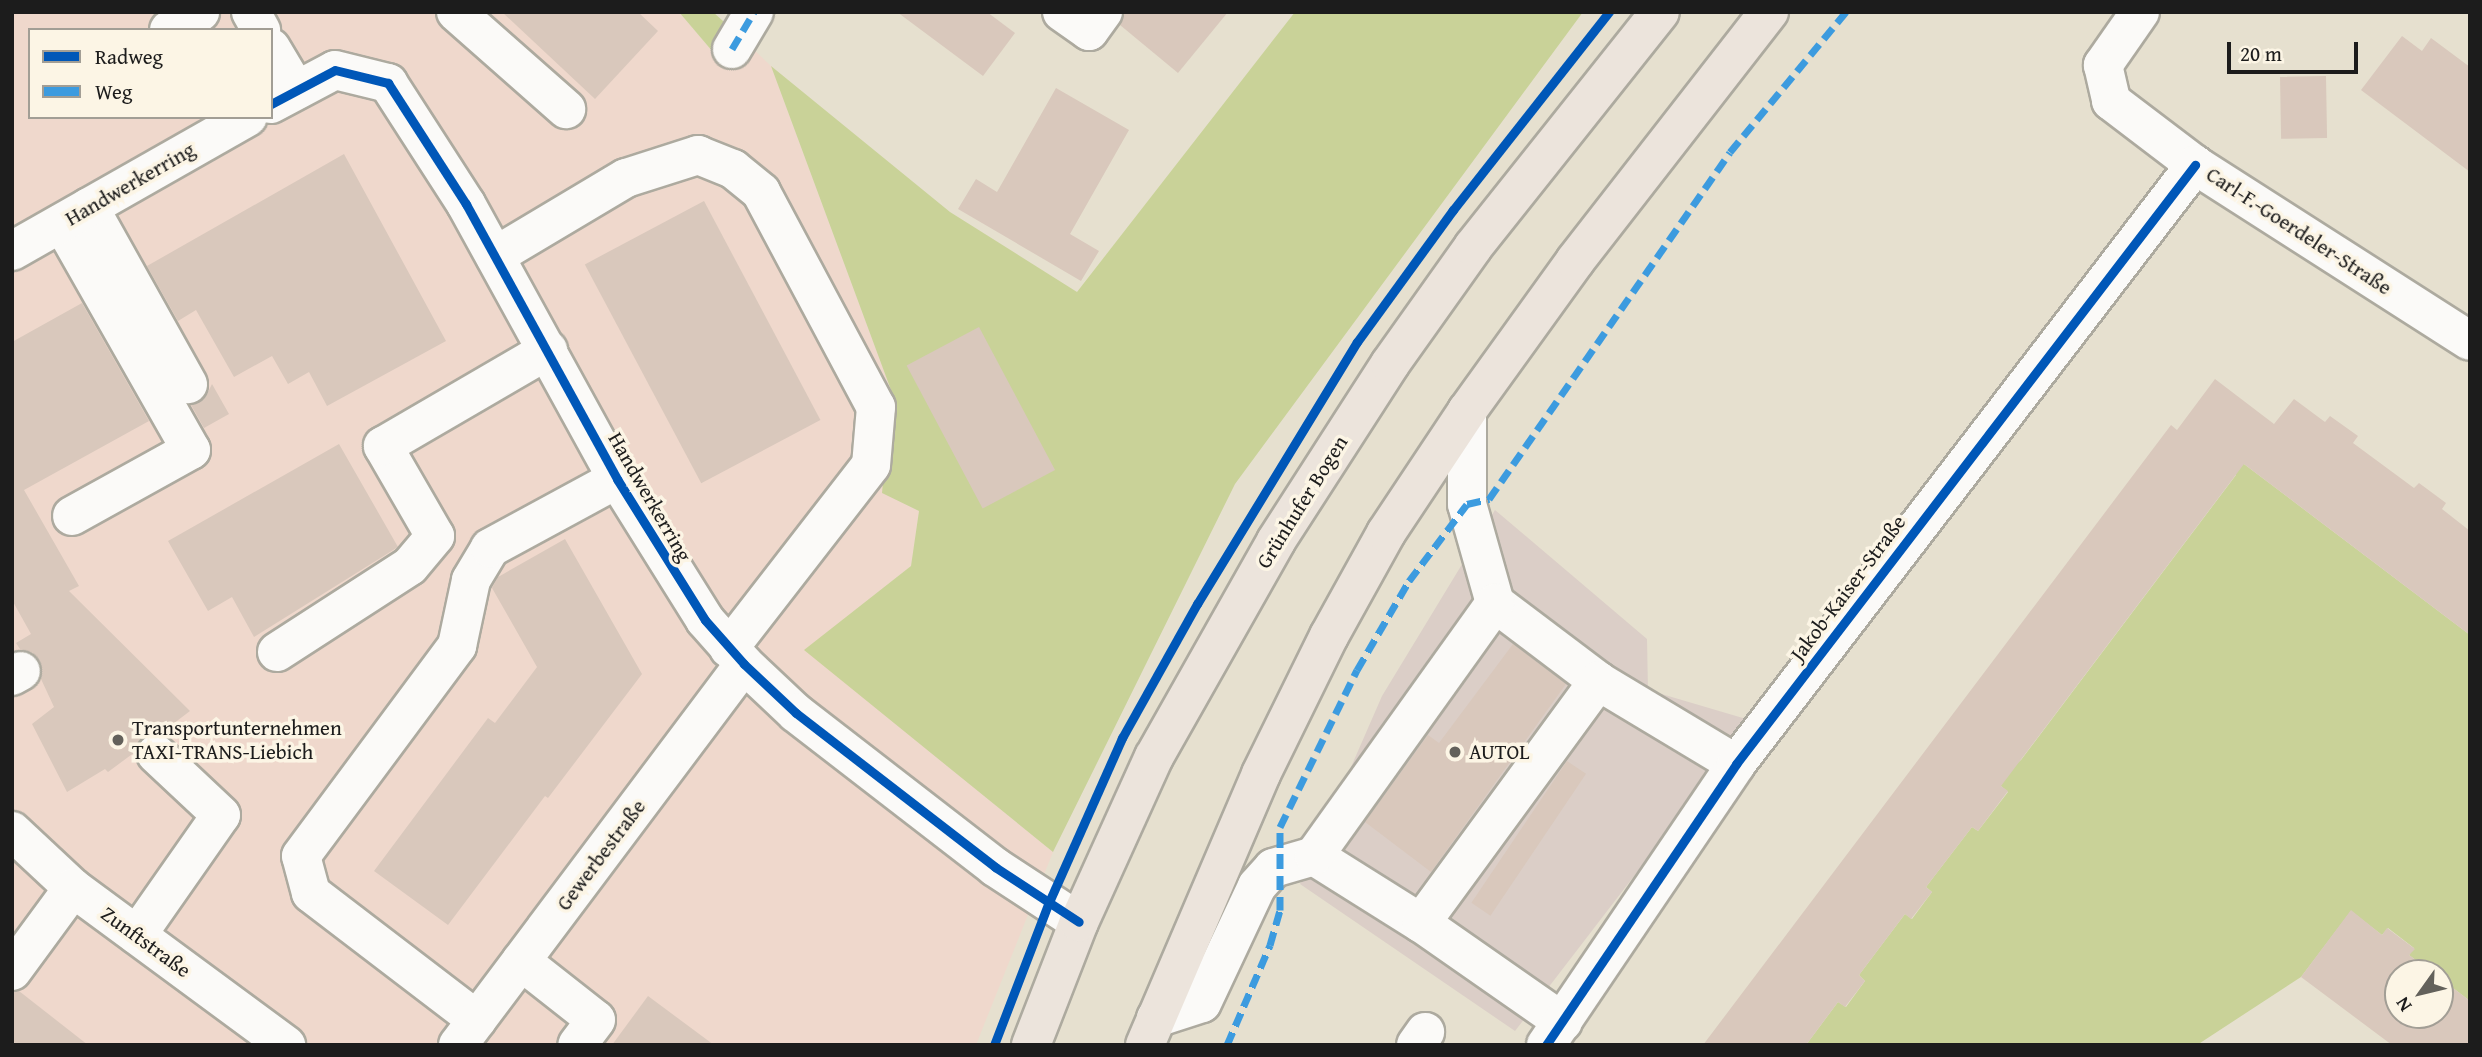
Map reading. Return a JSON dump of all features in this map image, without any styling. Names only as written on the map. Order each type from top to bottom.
[{"type":"main road","name":"Grünhufer Bogen","points":[[1031,1045],[1079,922],[1154,757],[1255,577],[1340,440],[1473,247],[1660,12]]},
{"type":"main road","points":[[1150,1031],[1261,775],[1329,636],[1386,533],[1466,411],[1575,261],[1769,12]]},
{"type":"street","points":[[173,28],[200,12]]},
{"type":"street","points":[[251,12],[260,28]]},
{"type":"street","points":[[456,12],[566,109]]},
{"type":"street","points":[[732,49],[754,12]]},
{"type":"street","points":[[1062,12],[1089,31],[1104,12]]},
{"type":"street","name":"Carl-F.-Goerdeler-Straße","points":[[2140,12],[2103,65],[2111,101],[2195,165],[2470,341]]},
{"type":"street","points":[[273,56],[284,97]]},
{"type":"street","name":"Handwerkerring","points":[[284,97],[335,70],[388,83],[466,204],[617,479],[673,573],[705,620],[737,656],[796,713],[995,867],[1079,922]]},
{"type":"street","name":"Handwerkerring","points":[[12,250],[244,119]]},
{"type":"street","name":"Gewerbestraße","points":[[467,1032],[521,961],[871,465],[876,407],[761,192],[733,169],[698,155],[626,178],[495,256]]},
{"type":"street","name":"Jakob-Kaiser-Straße","points":[[1555,1034],[1736,764],[2195,165]]},
{"type":"street","points":[[75,215],[188,384]]},
{"type":"street","points":[[72,516],[191,450],[75,215]]},
{"type":"street","points":[[277,652],[410,566],[435,536],[383,446],[548,350]]},
{"type":"street","points":[[1466,411],[1467,504],[1495,603],[1598,681],[1736,764]]},
{"type":"street","points":[[467,1032],[311,894],[300,856],[457,646],[471,580],[490,548],[617,479]]},
{"type":"street","points":[[1150,1031],[1202,1003],[1257,886],[1273,867],[1314,856],[1495,603]]},
{"type":"street","points":[[1421,923],[1598,681]]},
{"type":"street","points":[[137,935],[222,815],[156,754]]},
{"type":"street","name":"Zunftstraße","points":[[12,831],[73,888],[286,1045]]},
{"type":"street","points":[[1314,856],[1421,923],[1555,1034]]},
{"type":"street","points":[[12,971],[73,888]]},
{"type":"street","points":[[521,961],[596,1020],[577,1045]]},
{"type":"shaded area","points":[[12,12],[679,12],[712,51],[733,30],[771,66],[891,390],[883,493],[919,511],[911,566],[805,650],[1053,852],[976,1045],[12,1045]]},
{"type":"shaded area","points":[[1495,510],[1647,639],[1648,690],[1753,721],[1515,1031],[1300,884],[1382,696]]},
{"type":"green space","points":[[679,12],[713,12],[733,30],[713,52]]},
{"type":"green space","points":[[1295,12],[1583,12],[1235,484],[1053,852],[804,650],[911,566],[919,511],[882,493],[891,390],[771,66],[950,212],[1077,292]]},
{"type":"green space","points":[[2232,455],[2470,635],[2470,1001],[2454,989],[2454,959],[2414,959],[2409,955],[2414,948],[2388,928],[2382,935],[2351,911],[2301,977],[2197,1045],[1806,1045],[1838,1002],[1846,1007],[1865,981],[1859,975],[1905,914],[1912,919],[1932,892],[1926,887],[1972,827],[1978,831],[2008,792],[1995,781],[2021,760],[2236,475]]},
{"type":"building","points":[[502,12],[638,12],[658,31],[595,99]]},
{"type":"building","points":[[897,12],[987,12],[1015,33],[983,76]]},
{"type":"building","points":[[1124,12],[1228,12],[1178,73],[1120,25]]},
{"type":"building","points":[[2402,36],[2422,51],[2431,38],[2470,67],[2470,172],[2361,90]]},
{"type":"building","points":[[2326,76],[2327,138],[2281,139],[2280,77]]},
{"type":"building","points":[[1056,88],[1129,130],[1070,234],[1099,251],[1081,281],[958,209],[976,179],[997,192]]},
{"type":"building","points":[[344,154],[446,341],[327,406],[309,372],[288,384],[272,356],[234,377],[196,310],[178,321],[147,266]]},
{"type":"building","points":[[704,201],[820,420],[701,483],[585,264]]},
{"type":"building","points":[[82,303],[149,421],[24,490],[79,586],[69,591],[190,711],[161,733],[150,733],[141,739],[135,752],[108,772],[105,769],[67,792],[32,724],[54,707],[41,679],[40,661],[32,652],[20,649],[16,643],[31,634],[12,600],[12,342]]},
{"type":"building","points":[[979,327],[1055,470],[983,509],[907,365]]},
{"type":"building","points":[[2215,379],[2274,424],[2294,399],[2325,422],[2330,416],[2358,436],[2353,443],[2414,488],[2419,483],[2446,503],[2442,509],[2470,531],[2470,635],[2244,464],[2001,786],[2008,791],[1978,831],[1972,827],[1926,887],[1932,892],[1911,919],[1905,914],[1859,975],[1865,981],[1845,1007],[1838,1002],[1806,1045],[1703,1045],[2171,425],[2177,430]]},
{"type":"building","points":[[212,384],[229,414],[204,428],[191,405],[206,396]]},
{"type":"building","points":[[339,444],[398,547],[254,637],[232,597],[208,611],[168,541]]},
{"type":"building","points":[[565,539],[642,674],[548,798],[545,796],[448,925],[374,871],[488,718],[495,723],[537,667],[492,588],[498,577]]},
{"type":"building","name":"AUTOL","points":[[1513,644],[1566,684],[1431,872],[1365,822],[1428,735],[1439,743]]},
{"type":"building","points":[[1567,761],[1586,774],[1490,916],[1471,903]]},
{"type":"building","points":[[2351,910],[2382,935],[2387,928],[2415,949],[2409,955],[2414,959],[2384,959],[2384,1029],[2454,1029],[2454,989],[2470,1001],[2470,1045],[2392,1045],[2301,977]]},
{"type":"building","points":[[19,991],[88,1045],[12,1045],[12,992]]},
{"type":"building","points":[[648,996],[714,1045],[612,1045]]},
{"type":"marked path","points":[[732,49],[754,12]]},
{"type":"marked path","points":[[1227,1045],[1270,945],[1280,910],[1280,827],[1357,670],[1409,581],[1467,504],[1489,499],[1730,152],[1846,12]]},
{"type":"cycle path","points":[[994,1045],[1049,902],[1122,738],[1197,604],[1357,342],[1453,210],[1609,12]]},
{"type":"cycle path","points":[[273,103],[335,70],[388,83],[466,204],[617,479],[705,620],[744,664],[796,713],[995,867],[1079,922]]},
{"type":"cycle path","points":[[1546,1045],[1736,764],[2195,165]]},
{"type":"place","name":"Transportunternehmen TAXI-TRANS-Liebich","points":[[118,740]]},
{"type":"place","name":"AUTOL","points":[[1455,752]]}]
